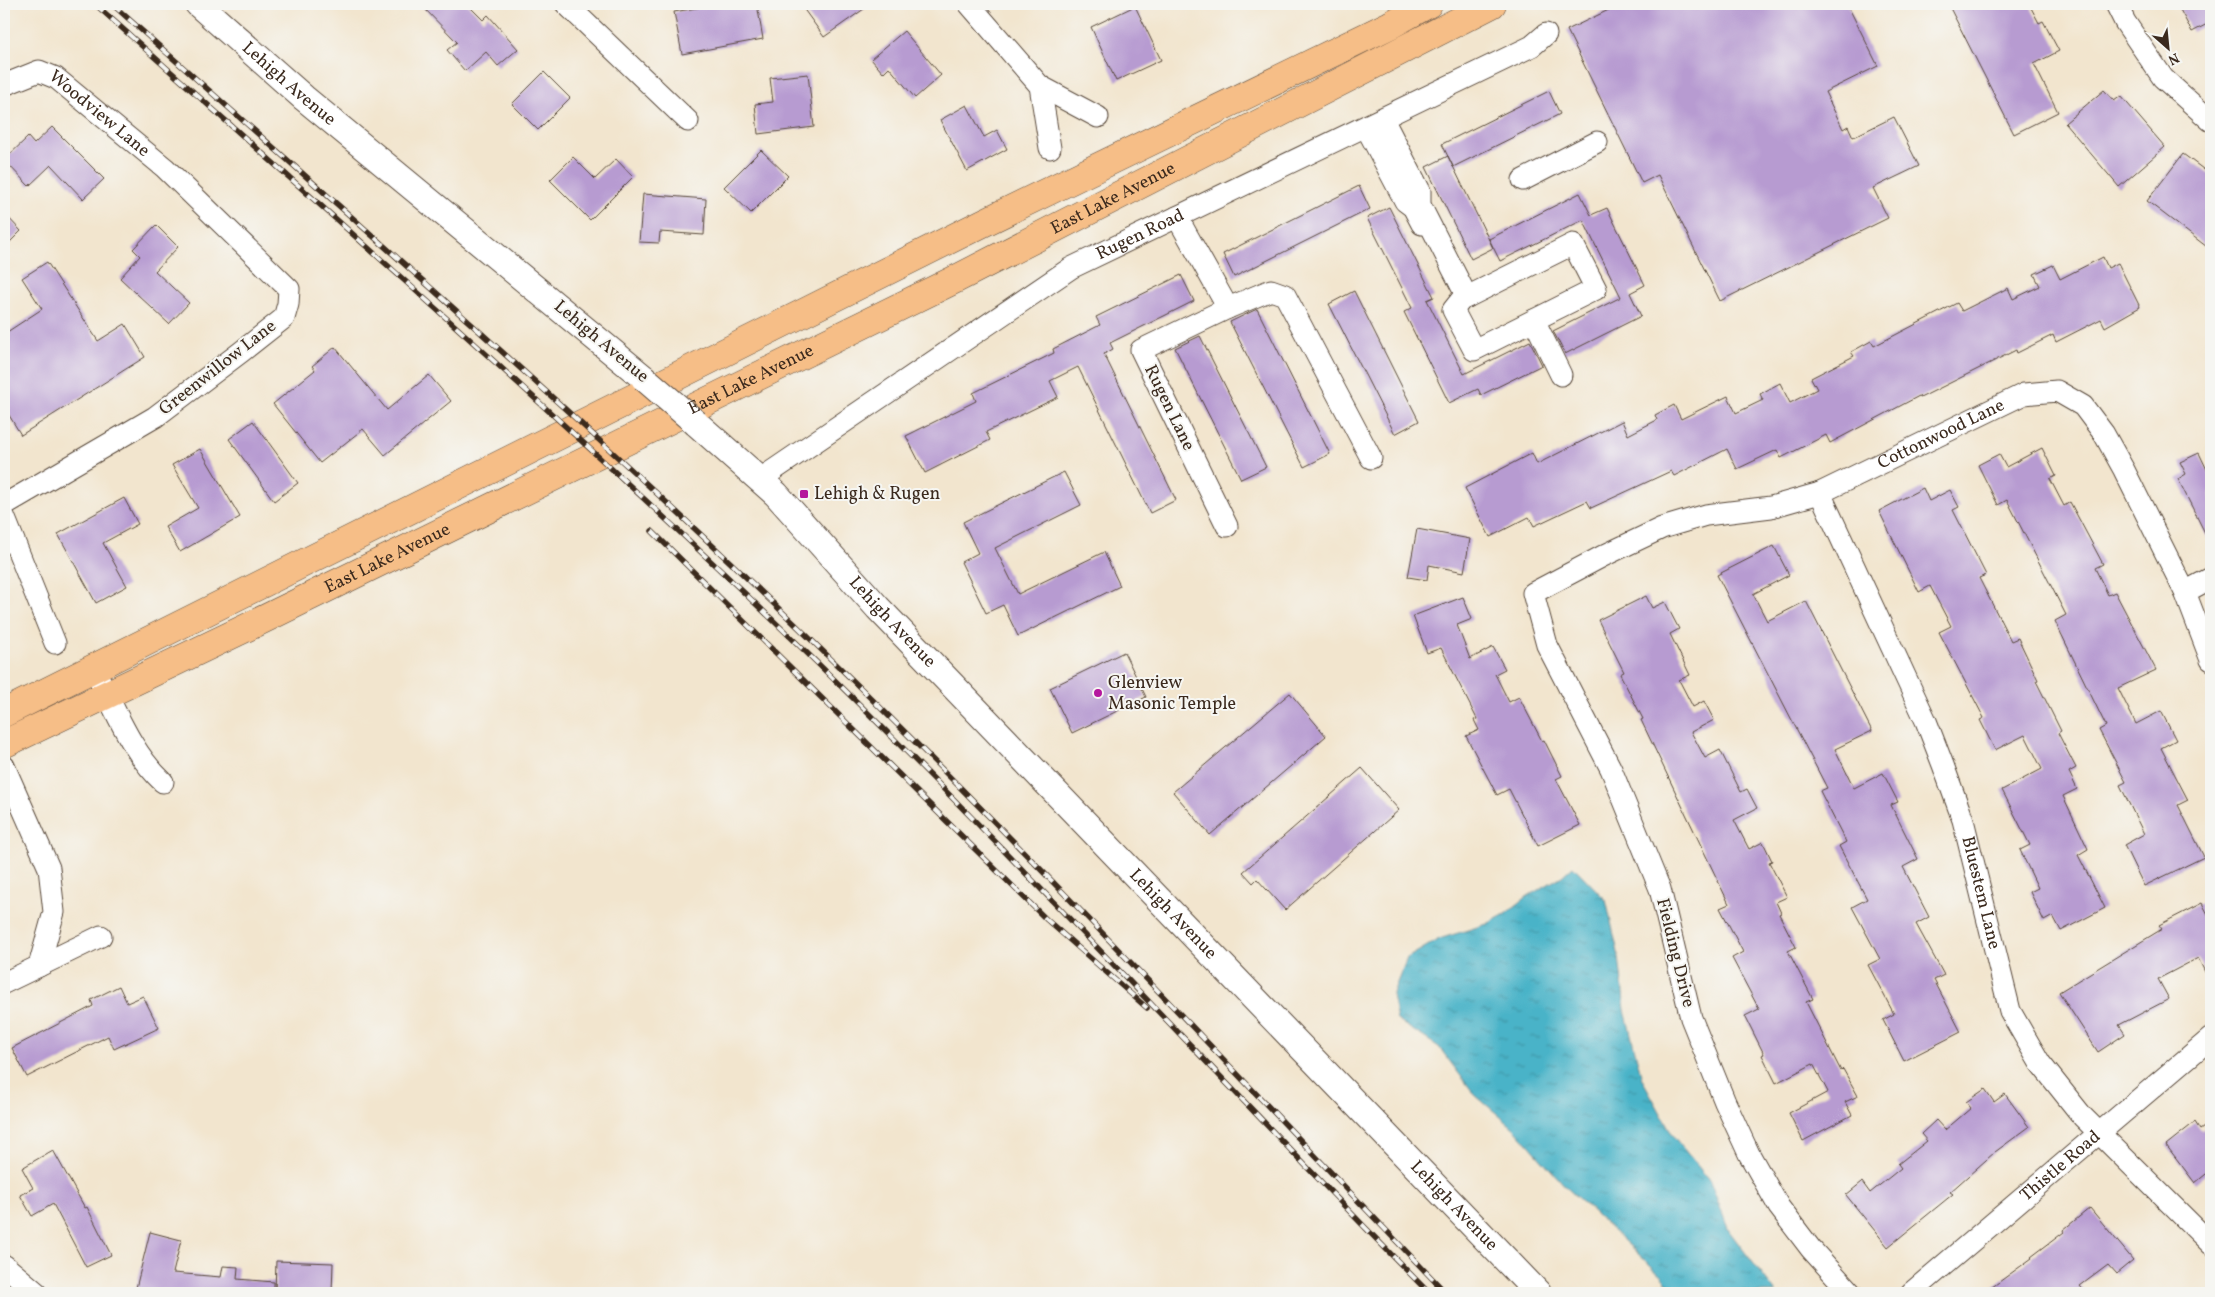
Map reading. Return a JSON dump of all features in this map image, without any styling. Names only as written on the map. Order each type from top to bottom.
[{"type":"main road","name":"East Lake Avenue","points":[[4,713],[983,223],[1390,25],[1428,4]]},
{"type":"main road","name":"East Lake Avenue","points":[[4,744],[956,279],[1492,4]]},
{"type":"street","name":"Lehigh Avenue","points":[[198,4],[304,98],[644,378],[776,494],[878,608],[1538,1293]]},
{"type":"street","points":[[566,4],[587,14],[688,121]]},
{"type":"street","points":[[969,4],[1040,86],[1098,117]]},
{"type":"street","points":[[2116,4],[2125,22],[2164,78],[2211,121]]},
{"type":"street","name":"Rugen Road","points":[[759,480],[1071,268],[1532,46],[1546,34]]},
{"type":"street","name":"Woodview Lane","points":[[4,85],[38,71],[56,78],[165,168]]},
{"type":"street","points":[[1040,86],[1050,148]]},
{"type":"street","points":[[1374,123],[1405,201],[1413,208],[1464,298]]},
{"type":"street","points":[[1523,180],[1597,142]]},
{"type":"street","name":"Greenwillow Lane","points":[[4,506],[155,417],[284,318],[288,304],[289,289],[165,168]]},
{"type":"street","points":[[1177,217],[1228,308]]},
{"type":"street","points":[[1573,244],[1596,289],[1474,350],[1452,310],[1464,298],[1573,244]]},
{"type":"street","name":"Rugen Lane","points":[[1227,526],[1141,350],[1228,308],[1271,290],[1285,295],[1371,458]]},
{"type":"street","points":[[1534,320],[1561,375]]},
{"type":"street","name":"Cottonwood Lane","points":[[1533,593],[1603,556],[1662,528],[1706,515],[1772,507],[1820,494],[2024,394],[2057,391],[2083,406],[2104,434],[2185,592],[2211,660]]},
{"type":"street","name":"Bluestem Lane","points":[[1820,494],[1926,721],[1950,784],[1963,820],[2010,1011],[2040,1063],[2098,1133],[2211,1244]]},
{"type":"street","points":[[4,516],[55,644]]},
{"type":"street","points":[[2185,592],[2211,578]]},
{"type":"street","name":"Fielding Drive","points":[[1533,593],[1547,645],[1610,769],[1660,889],[1691,1018],[1725,1102],[1749,1154],[1779,1208],[1811,1249],[1851,1293]]},
{"type":"street","points":[[94,669],[136,751],[147,767],[163,782]]},
{"type":"street","points":[[4,766],[49,868],[54,912],[39,966]]},
{"type":"street","points":[[4,983],[101,936]]},
{"type":"street","name":"Thistle Road","points":[[1911,1293],[2211,1038]]},
{"type":"street","points":[[4,1264],[37,1293]]},
{"type":"water","points":[[1573,866],[1606,900],[1619,957],[1625,1010],[1642,1079],[1674,1137],[1710,1181],[1729,1231],[1776,1293],[1675,1293],[1662,1276],[1566,1187],[1516,1130],[1475,1095],[1439,1047],[1397,1020],[1392,995],[1407,958],[1439,939],[1487,924],[1562,876]]},
{"type":"building","points":[[420,4],[467,4],[483,20],[488,15],[518,49],[498,66],[486,52],[465,71],[447,50],[457,42]]},
{"type":"building","points":[[718,4],[757,4],[763,39],[682,54],[674,12]]},
{"type":"building","points":[[800,4],[871,4],[824,37]]},
{"type":"building","points":[[1621,4],[1847,4],[1878,66],[1825,92],[1843,129],[1848,126],[1853,137],[1894,117],[1919,166],[1873,188],[1888,218],[1720,301],[1658,175],[1642,183],[1567,30]]},
{"type":"building","points":[[1948,4],[2029,4],[2039,23],[2043,21],[2059,51],[2034,64],[2058,112],[2014,134]]},
{"type":"building","points":[[2177,4],[2211,4],[2211,22],[2192,32]]},
{"type":"building","points":[[1135,6],[1161,60],[1116,81],[1091,27]]},
{"type":"building","points":[[904,31],[941,75],[915,98],[889,67],[883,73],[871,59]]},
{"type":"building","points":[[544,72],[570,98],[538,130],[512,104]]},
{"type":"building","points":[[808,74],[814,127],[758,134],[755,104],[773,102],[770,78]]},
{"type":"building","points":[[2104,90],[2114,101],[2121,96],[2165,147],[2119,187],[2065,123]]},
{"type":"building","points":[[1549,91],[1560,114],[1453,167],[1442,144]]},
{"type":"building","points":[[967,105],[984,137],[997,130],[1007,149],[967,171],[940,120]]},
{"type":"building","points":[[52,127],[104,179],[83,199],[51,165],[29,186],[4,160],[28,137],[34,144]]},
{"type":"building","points":[[761,150],[788,176],[751,213],[724,187]]},
{"type":"building","points":[[2183,154],[2211,175],[2211,250],[2147,201]]},
{"type":"building","points":[[1448,156],[1493,248],[1471,259],[1426,167]]},
{"type":"building","points":[[573,157],[595,179],[616,159],[633,177],[590,220],[550,180]]},
{"type":"building","points":[[1359,186],[1370,209],[1234,277],[1223,254]]},
{"type":"building","points":[[1580,193],[1591,215],[1607,208],[1645,285],[1630,293],[1641,316],[1565,354],[1553,331],[1621,297],[1583,220],[1500,261],[1489,239]]},
{"type":"building","points":[[643,194],[706,199],[704,235],[660,232],[659,243],[639,242]]},
{"type":"building","points":[[1389,207],[1434,297],[1427,300],[1464,374],[1530,341],[1542,365],[1481,395],[1478,389],[1449,403],[1404,312],[1412,308],[1367,218]]},
{"type":"building","points":[[4,213],[21,231],[4,248]]},
{"type":"building","points":[[156,225],[178,247],[155,271],[189,303],[169,324],[120,278],[140,256],[133,249]]},
{"type":"building","points":[[2103,257],[2108,268],[2118,263],[2140,307],[2105,327],[2101,319],[2056,342],[2053,335],[2017,353],[2016,350],[1920,398],[1919,396],[1830,443],[1826,435],[1781,458],[1777,450],[1737,469],[1727,449],[1674,476],[1671,471],[1591,508],[1587,501],[1534,526],[1529,517],[1490,537],[1465,488],[1532,453],[1537,464],[1622,421],[1628,435],[1657,420],[1655,415],[1674,405],[1681,419],[1728,396],[1736,413],[1763,400],[1760,394],[1780,383],[1790,403],[1817,389],[1811,378],[1854,356],[1851,352],[1871,341],[1874,346],[1957,303],[1962,311],[2008,288],[2013,299],[2040,286],[2034,274],[2053,265],[2060,279]]},
{"type":"building","points":[[47,262],[98,341],[125,324],[145,357],[21,435],[4,407],[4,334],[42,309],[22,278]]},
{"type":"building","points":[[1181,275],[1194,301],[1110,343],[1113,349],[1104,354],[1176,500],[1150,513],[1078,367],[1050,381],[1058,397],[986,432],[990,440],[925,473],[906,436],[976,401],[973,393],[1054,353],[1053,349],[1100,325],[1096,317]]},
{"type":"building","points":[[1354,291],[1419,421],[1395,434],[1329,304]]},
{"type":"building","points":[[1257,309],[1330,454],[1304,467],[1230,322]]},
{"type":"building","points":[[1200,336],[1266,467],[1241,479],[1175,348]]},
{"type":"building","points":[[335,347],[387,410],[429,375],[451,401],[385,455],[363,429],[320,463],[273,404],[315,370],[312,366]]},
{"type":"building","points":[[253,421],[298,483],[274,501],[229,439]]},
{"type":"building","points":[[2042,448],[2056,476],[2050,479],[2064,506],[2070,502],[2103,564],[2095,568],[2108,595],[2115,592],[2156,670],[2118,688],[2136,724],[2161,711],[2176,740],[2161,748],[2188,800],[2178,805],[2204,857],[2144,886],[2124,845],[2144,834],[2120,785],[2126,782],[2099,730],[2106,726],[2055,621],[2066,615],[2007,500],[1998,505],[1978,465],[1999,454],[2006,467]]},
{"type":"building","points":[[200,449],[240,517],[180,552],[165,527],[198,508],[172,465]]},
{"type":"building","points":[[2199,453],[2211,478],[2211,545],[2178,479],[2186,474],[2180,462]]},
{"type":"building","points":[[1064,472],[1081,505],[995,548],[1018,594],[1104,552],[1120,586],[1018,636],[1003,605],[986,613],[961,562],[978,553],[963,522]]},
{"type":"building","points":[[1923,488],[1929,501],[1950,490],[1959,507],[1953,510],[1986,575],[1979,578],[2011,641],[2018,638],[2038,680],[2036,681],[2061,731],[2058,733],[2076,768],[2069,772],[2077,789],[2063,796],[2088,849],[2078,855],[2105,908],[2061,931],[2053,916],[2044,921],[2030,892],[2038,888],[2020,850],[2030,845],[2002,790],[2042,769],[2025,735],[1995,750],[1980,720],[1984,718],[1939,632],[1951,626],[1930,586],[1919,592],[1879,511]]},
{"type":"building","points":[[124,498],[138,524],[103,543],[127,586],[96,603],[58,534]]},
{"type":"building","points":[[1417,529],[1470,539],[1464,572],[1429,565],[1427,580],[1408,577]]},
{"type":"building","points":[[1774,546],[1789,575],[1753,594],[1767,621],[1806,601],[1872,731],[1835,749],[1854,788],[1883,773],[1898,802],[1891,805],[1918,859],[1903,867],[1929,917],[1916,924],[1944,975],[1934,980],[1961,1032],[1904,1061],[1883,1020],[1894,1014],[1868,965],[1880,959],[1852,907],[1867,899],[1839,846],[1846,842],[1820,791],[1827,788],[1717,575]]},
{"type":"building","points":[[1646,596],[1652,608],[1665,602],[1679,629],[1670,634],[1690,675],[1679,680],[1693,707],[1704,701],[1714,720],[1691,732],[1705,758],[1720,750],[1741,792],[1747,789],[1757,808],[1734,820],[1749,849],[1763,842],[1772,861],[1769,862],[1787,897],[1776,902],[1781,913],[1779,914],[1796,947],[1788,951],[1813,999],[1806,1002],[1841,1071],[1843,1069],[1858,1096],[1845,1102],[1852,1115],[1803,1141],[1789,1113],[1828,1092],[1813,1064],[1776,1083],[1762,1055],[1764,1054],[1745,1016],[1759,1009],[1732,958],[1743,952],[1720,908],[1729,904],[1641,720],[1643,719],[1620,674],[1624,672],[1598,620]]},
{"type":"building","points":[[1463,597],[1472,619],[1457,625],[1470,659],[1493,647],[1505,669],[1495,674],[1509,702],[1519,697],[1542,741],[1544,740],[1562,776],[1556,779],[1580,825],[1538,846],[1509,789],[1497,795],[1466,736],[1479,730],[1474,720],[1477,719],[1441,648],[1427,653],[1413,616]]},
{"type":"building","name":"Glenview Masonic Temple","points":[[1124,652],[1146,697],[1072,733],[1050,688]]},
{"type":"building","points":[[1290,693],[1326,736],[1210,835],[1173,792]]},
{"type":"building","points":[[1362,768],[1399,810],[1285,910],[1257,879],[1253,883],[1243,872]]},
{"type":"building","points":[[2202,903],[2211,920],[2211,984],[2198,958],[2158,979],[2169,999],[2119,1025],[2125,1034],[2098,1052],[2059,992],[2162,929],[2159,925]]},
{"type":"building","points":[[119,986],[127,1003],[143,996],[159,1028],[114,1049],[108,1036],[27,1077],[12,1048],[93,1006],[91,1000]]},
{"type":"building","points":[[1985,1089],[1994,1102],[2005,1094],[2029,1127],[1995,1152],[1950,1192],[1953,1194],[1888,1247],[1846,1195],[1862,1182],[1870,1193],[1901,1168],[1898,1164],[1927,1141],[1921,1134],[1936,1120],[1945,1130],[1971,1108],[1966,1102]]},
{"type":"building","points":[[2195,1122],[2200,1130],[2211,1122],[2211,1170],[2195,1183],[2166,1145]]},
{"type":"building","points":[[53,1150],[85,1208],[87,1207],[111,1255],[86,1267],[53,1204],[32,1216],[20,1195],[33,1188],[22,1168]]},
{"type":"building","points":[[2090,1208],[2133,1260],[2116,1274],[2108,1265],[2080,1286],[2086,1293],[1984,1293],[2032,1258]]},
{"type":"building","points":[[150,1232],[181,1240],[173,1273],[221,1277],[223,1266],[238,1267],[237,1279],[274,1282],[274,1293],[158,1293],[136,1288]]},
{"type":"building","points":[[276,1261],[333,1263],[332,1293],[275,1293]]},
{"type":"railway","points":[[95,4],[542,404],[805,651],[1041,889],[1429,1293]]},
{"type":"railway","points":[[112,4],[568,412],[748,579],[836,664],[1068,897],[1446,1293]]},
{"type":"railway","points":[[652,531],[1047,920],[1147,1008]]},
{"type":"place","name":"Lehigh & Rugen","points":[[804,494]]},
{"type":"place","name":"Glenview Masonic Temple","points":[[1098,693]]}]
